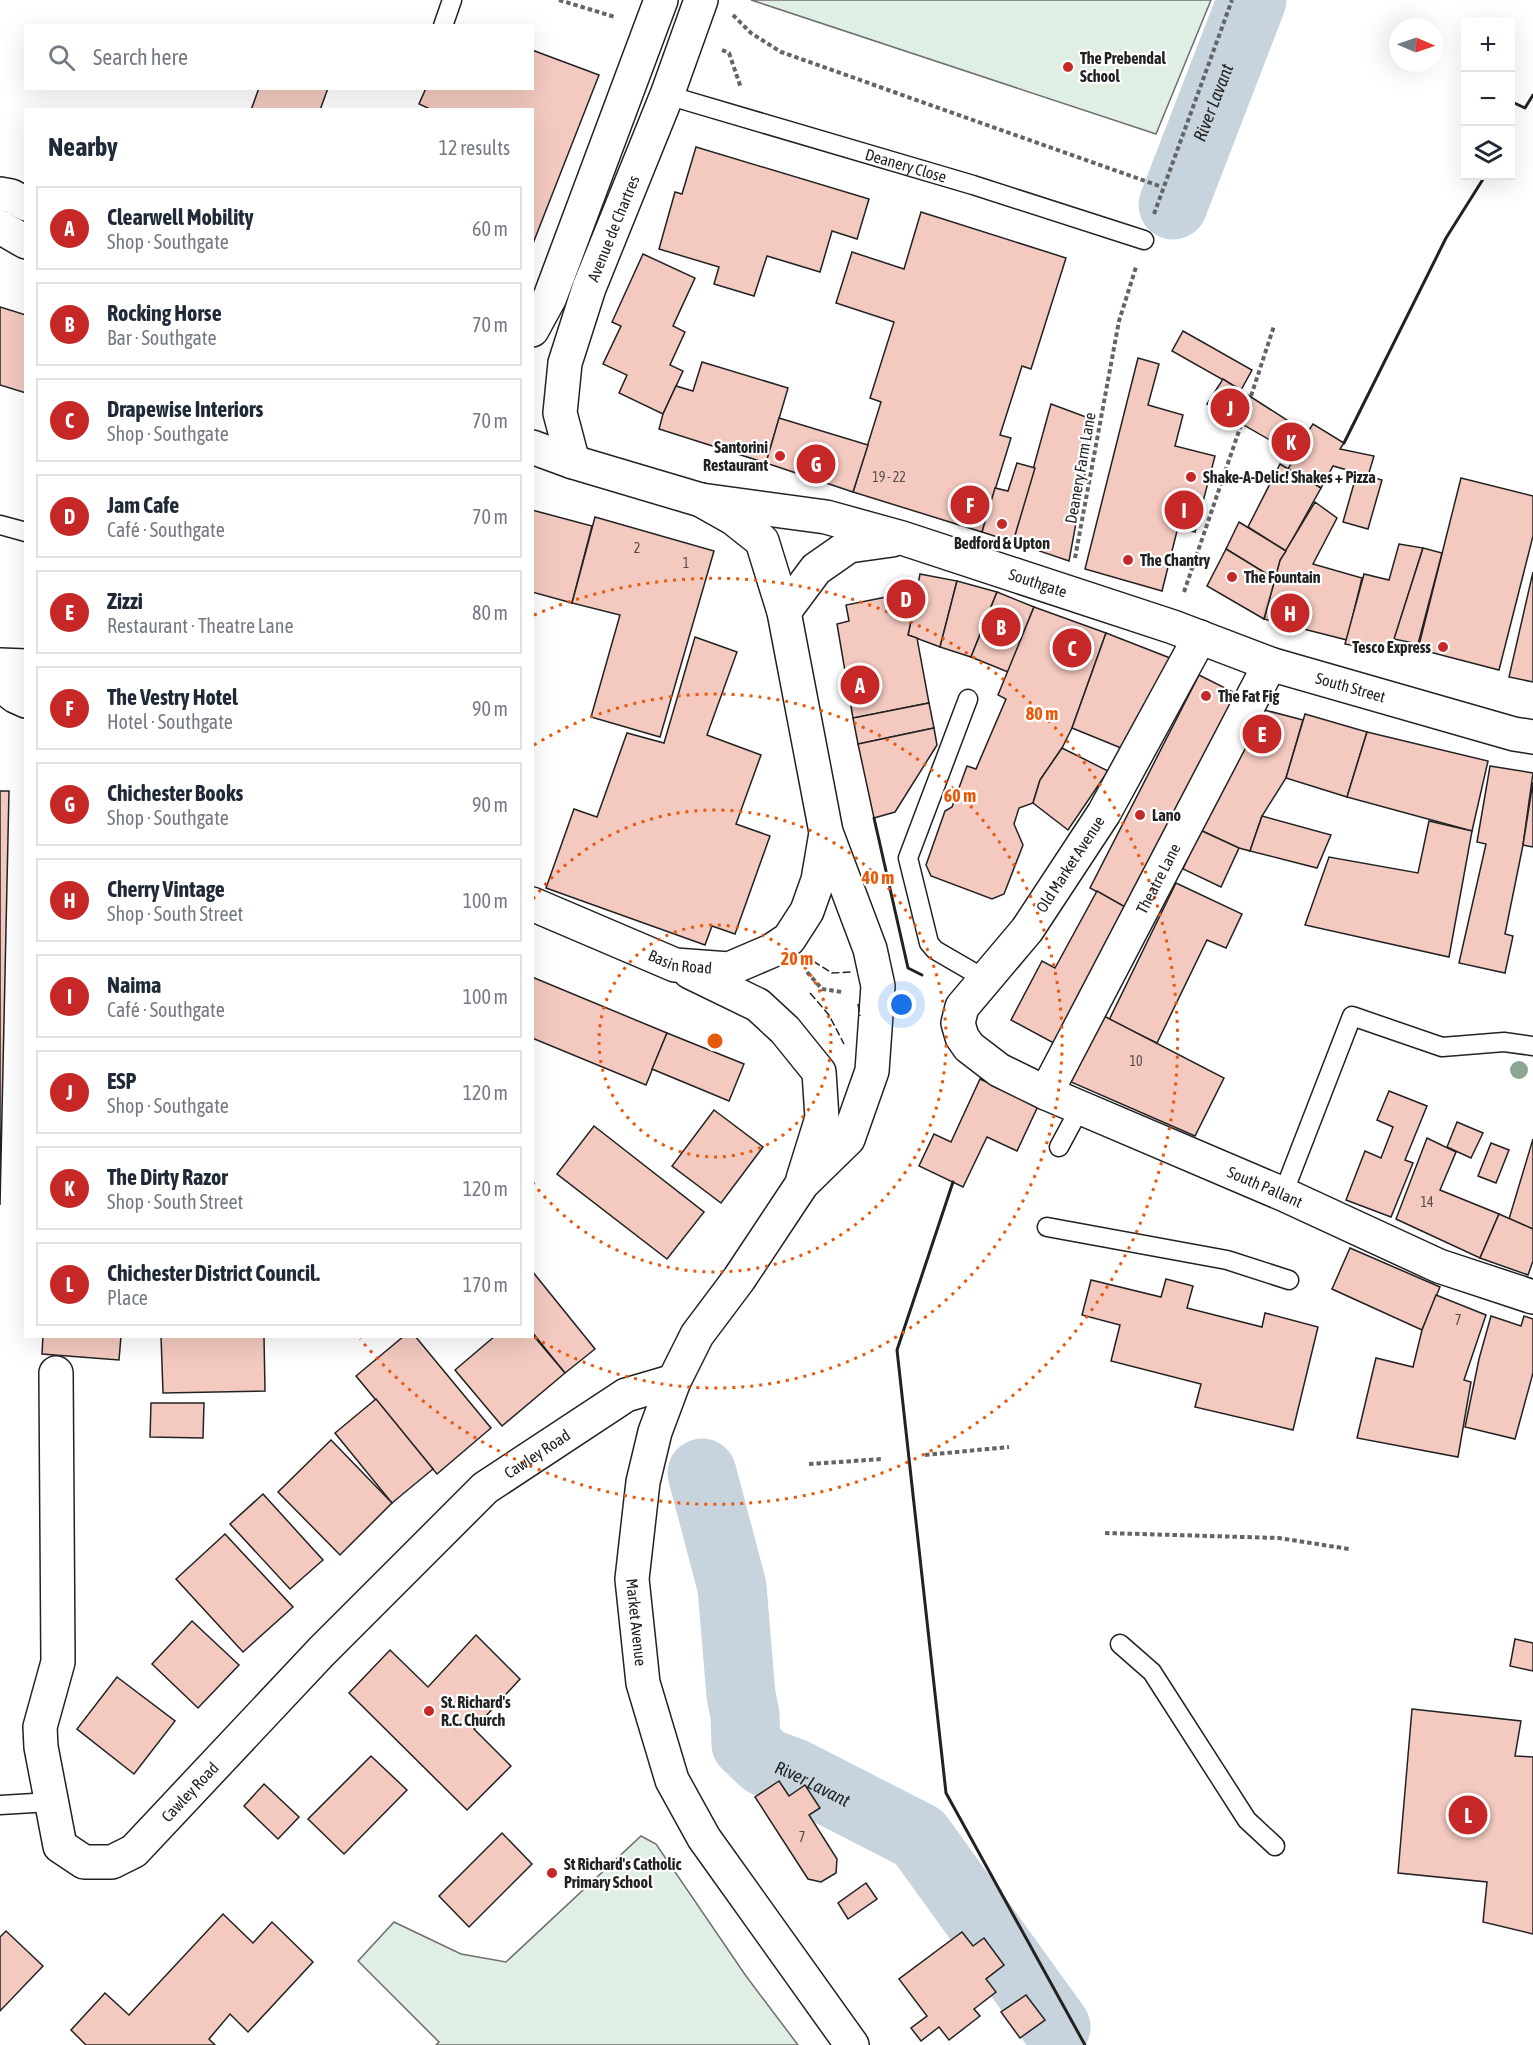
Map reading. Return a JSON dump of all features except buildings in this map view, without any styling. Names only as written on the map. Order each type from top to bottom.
[{"type":"street","name":"Avenue de Chartres","points":[[534,326],[554,286],[661,0]]},
{"type":"street","name":"Avenue de Chartres","points":[[573,462],[560,413],[565,363],[589,288],[667,94],[701,0]]},
{"type":"street","points":[[0,194],[24,203]]},
{"type":"street","points":[[0,227],[24,241]]},
{"type":"street","name":"Southgate","points":[[534,448],[573,462],[701,500],[826,518],[902,538],[1186,632]]},
{"type":"street","name":"Southgate","points":[[701,500],[733,518],[762,541],[784,612],[826,832]]},
{"type":"street","name":"Southgate","points":[[784,612],[816,569],[849,546],[902,538]]},
{"type":"street","name":"South Street","points":[[1186,632],[1270,664],[1514,734],[1533,737]]},
{"type":"street","name":"Old Market Avenue","points":[[999,1070],[969,1047],[962,1036],[958,1023],[962,1007],[1027,930],[1104,813],[1186,632]]},
{"type":"street","name":"Theatre Lane","points":[[1046,1093],[1270,664]]},
{"type":"street","points":[[0,665],[24,666]]},
{"type":"street","points":[[0,684],[24,700]]},
{"type":"street","points":[[802,1184],[848,1138],[872,1071],[873,1060],[878,986],[870,949],[826,832]]},
{"type":"street","name":"Basin Road","points":[[534,905],[675,965],[729,969],[771,951],[789,939],[807,911],[818,880],[826,832]]},
{"type":"street","points":[[675,965],[758,1005],[785,1030],[819,1072],[822,1118],[802,1184]]},
{"type":"street","name":"South Pallant","points":[[999,1070],[1046,1093],[1283,1194],[1439,1266],[1533,1297]]},
{"type":"street","name":"Market Avenue","points":[[802,1184],[739,1279],[697,1335],[674,1381],[655,1432],[643,1482],[632,1579],[643,1683],[672,1780],[704,1838],[852,2045]]},
{"type":"street","name":"Cawley Road","points":[[56,1373],[58,1662],[40,1726],[41,1747],[60,1846],[84,1862],[112,1862],[134,1851],[321,1652],[485,1488],[626,1395],[674,1381]]},
{"type":"lane","points":[[444,24],[452,0]]},
{"type":"lane","name":"Deanery Close","points":[[667,94],[973,185],[1144,240]]},
{"type":"lane","points":[[0,525],[24,531]]},
{"type":"lane","points":[[968,699],[908,858],[929,943],[935,950],[985,979]]},
{"type":"lane","points":[[1283,1194],[1352,1016],[1442,1047],[1504,1042],[1533,1046]]},
{"type":"lane","points":[[1059,1147],[1080,1107]]},
{"type":"lane","points":[[1047,1227],[1227,1260],[1289,1280]]},
{"type":"lane","points":[[1120,1644],[1152,1672],[1247,1820],[1275,1846]]},
{"type":"lane","points":[[0,1804],[51,1802]]},
{"type":"path","name":"Deanery Farm Lane","points":[[1069,592],[1119,321],[1162,187],[1232,0]]},
{"type":"path","points":[[751,33],[782,52],[1162,187]]},
{"type":"path","points":[[1251,396],[1275,326]]},
{"type":"path","points":[[1186,632],[1241,425]]},
{"type":"path","points":[[925,1455],[1009,1447]]},
{"type":"path","points":[[809,1464],[882,1459]]},
{"type":"path","points":[[1105,1533],[1279,1538],[1349,1548]]},
{"type":"green space","name":"The Prebendal School","points":[[751,0],[1211,0],[1156,134]]},
{"type":"green space","points":[[641,1836],[656,1844],[746,1976],[798,2045],[436,2045],[439,2042],[358,1961],[394,1922],[461,1954],[506,1962]]},
{"type":"waterway","name":"River Lavant","points":[[1173,205],[1252,0]]},
{"type":"waterway","points":[[1163,199],[1173,205]]},
{"type":"waterway","name":"River Lavant","points":[[702,1473],[732,1587],[746,1744],[765,1762],[792,1772],[919,1837],[1056,2027]]},
{"type":"fence","points":[[813,961],[832,973],[852,972]]},
{"type":"fence","points":[[810,993],[829,1015],[844,1044]]},
{"type":"fence","points":[[858,1004],[860,1016]]},
{"type":"wall","points":[[1515,103],[1525,108],[1533,95]]},
{"type":"wall","points":[[1344,443],[1446,238],[1482,180]]},
{"type":"wall","points":[[874,818],[908,968],[922,975]]},
{"type":"wall","points":[[953,1182],[897,1350],[946,1793],[1085,2045]]},
{"type":"place","name":"The Prebendal School","points":[[1068,67]]},
{"type":"place","name":"ESP","points":[[1230,408]]},
{"type":"place","name":"The Dirty Razor","points":[[1291,442]]},
{"type":"place","name":"Santorini Restaurant","points":[[780,456]]},
{"type":"place","name":"Chichester Books","points":[[816,464]]},
{"type":"place","name":"Shake-A-Delic! Shakes + Pizza","points":[[1191,477]]},
{"type":"place","name":"The Vestry Hotel","points":[[970,505]]},
{"type":"place","name":"Naima","points":[[1184,510]]},
{"type":"place","name":"Bedford & Upton","points":[[1002,524]]},
{"type":"place","name":"The Chantry","points":[[1128,560]]},
{"type":"place","name":"The Fountain","points":[[1232,577]]},
{"type":"place","name":"Jam Cafe","points":[[906,599]]},
{"type":"place","name":"Cherry Vintage","points":[[1290,613]]},
{"type":"place","name":"Rocking Horse","points":[[1001,627]]},
{"type":"place","name":"Tesco Express","points":[[1443,647]]},
{"type":"place","name":"Drapewise Interiors","points":[[1072,648]]},
{"type":"place","name":"Clearwell Mobility","points":[[860,685]]},
{"type":"place","name":"The Fat Fig","points":[[1206,696]]},
{"type":"place","name":"Zizzi","points":[[1262,734]]},
{"type":"place","name":"Lano","points":[[1140,815]]},
{"type":"place","name":"St. Richard's R.C. Church","points":[[429,1711]]},
{"type":"place","name":"Chichester District Council.","points":[[1468,1815]]},
{"type":"place","name":"St Richard's Catholic Primary School","points":[[552,1873]]}]
